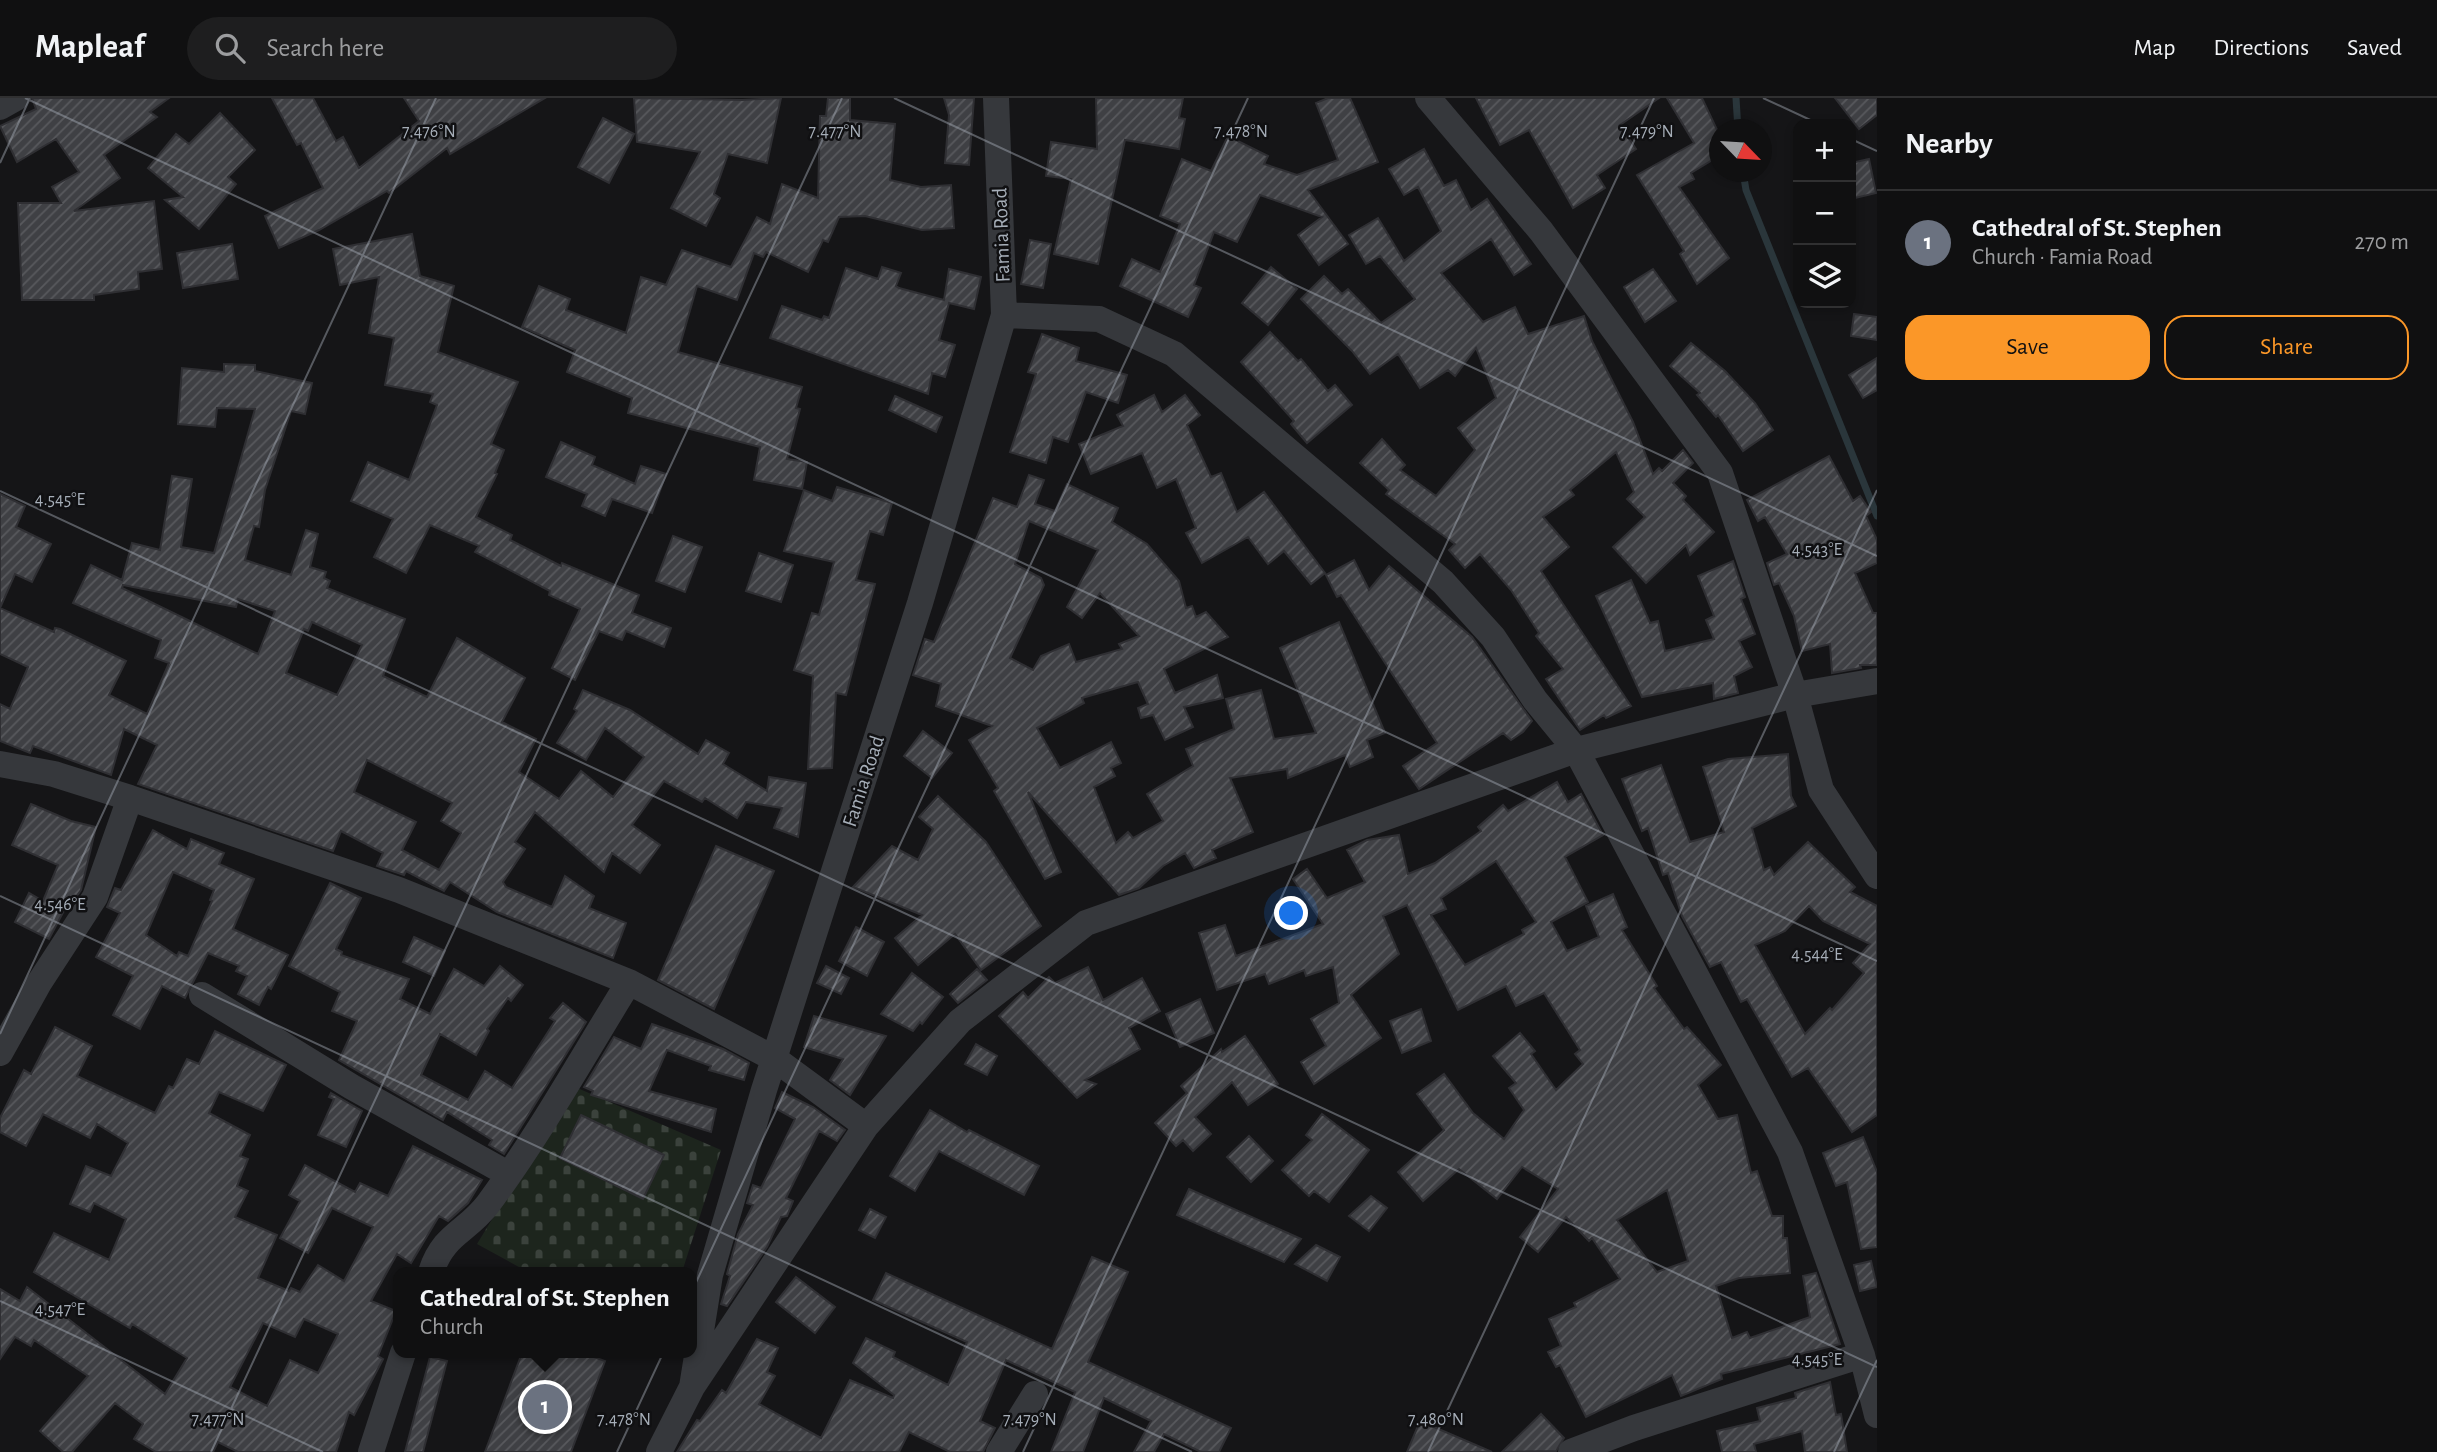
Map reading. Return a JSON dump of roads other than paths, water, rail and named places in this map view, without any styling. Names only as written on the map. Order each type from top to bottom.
[{"type":"street","points":[[0,107],[16,98]]},
{"type":"street","name":"Famia Road","points":[[697,1356],[710,1275],[775,1059],[920,603],[1004,315],[996,98]]},
{"type":"street","points":[[1427,98],[1541,230],[1720,473],[1795,695],[1821,790],[1877,876]]},
{"type":"street","points":[[1004,315],[1099,319],[1174,354],[1443,582],[1493,637],[1535,700],[1576,750],[1790,1152],[1862,1355],[1877,1415]]},
{"type":"street","points":[[692,1387],[866,1126],[960,1021],[1086,923],[1576,750],[1795,695],[1877,681]]},
{"type":"street","points":[[0,764],[54,774],[130,798],[399,890],[629,982],[775,1059],[866,1126]]},
{"type":"street","points":[[0,1053],[39,983],[95,897],[130,798]]},
{"type":"street","points":[[433,1267],[439,1250],[485,1207],[509,1174],[629,982]]},
{"type":"street","points":[[202,995],[352,1087],[509,1174]]},
{"type":"street","points":[[1571,1452],[1634,1428],[1862,1355]]},
{"type":"street","points":[[371,1452],[401,1358]]},
{"type":"street","name":"Famia Road","points":[[659,1452],[692,1387],[697,1358]]},
{"type":"street","points":[[999,1452],[1035,1394]]},
{"type":"waterway","points":[[1736,98],[1737,119]]},
{"type":"waterway","points":[[1745,182],[1877,516]]},
{"type":"place","name":"Cathedral of St. Stephen","points":[[545,1407]]}]
